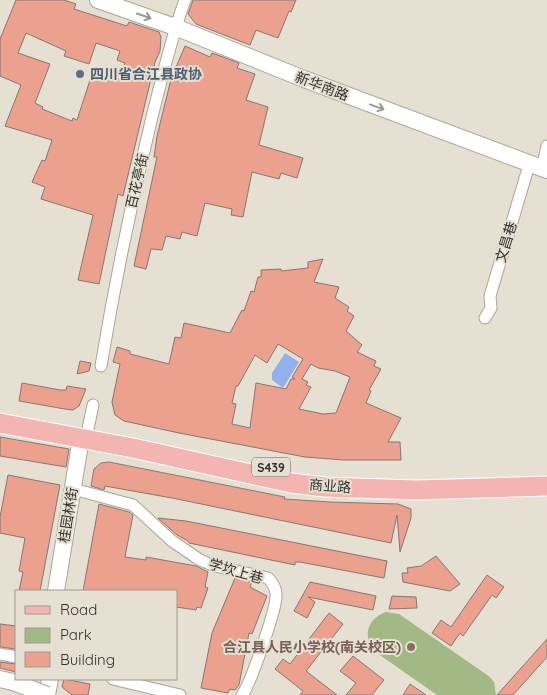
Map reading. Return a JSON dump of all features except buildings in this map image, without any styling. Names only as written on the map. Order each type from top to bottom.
[{"type":"main road","name":"商业路","points":[[0,412],[87,436],[291,483],[325,487],[424,490],[547,486]]},
{"type":"main road","name":"商业路","points":[[0,423],[324,476],[441,479],[547,476]]},
{"type":"street","name":"新华南路","points":[[98,0],[175,27],[304,80],[539,168]]},
{"type":"street","name":"百花亭街","points":[[101,366],[115,281],[134,189],[175,27],[185,0]]},
{"type":"street","name":"文昌巷","points":[[485,318],[492,308],[490,296],[493,287],[547,146]]},
{"type":"street","points":[[87,436],[93,405]]},
{"type":"street","name":"桂园林街","points":[[66,590],[78,490],[87,436]]},
{"type":"street","name":"桂园林街","points":[[56,590],[78,490]]},
{"type":"street","name":"学坎上巷","points":[[78,490],[133,505],[172,542],[200,560],[215,566],[268,578],[273,583],[276,601],[250,678],[242,695]]},
{"type":"street","points":[[0,654],[15,657]]},
{"type":"street","points":[[7,680],[47,695],[50,680]]},
{"type":"street","points":[[37,695],[40,680]]},
{"type":"street","points":[[117,680],[180,695]]},
{"type":"green space","points":[[386,612],[399,614],[490,677],[494,682],[496,695],[437,695],[374,651],[368,639],[369,628],[375,618]]},
{"type":"water","points":[[285,353],[299,362],[283,388],[272,380],[272,373]]},
{"type":"place","name":"四川省合江县政协","points":[[80,74]]},
{"type":"place","name":"合江县人民小学校(南关校区)","points":[[411,647]]}]
